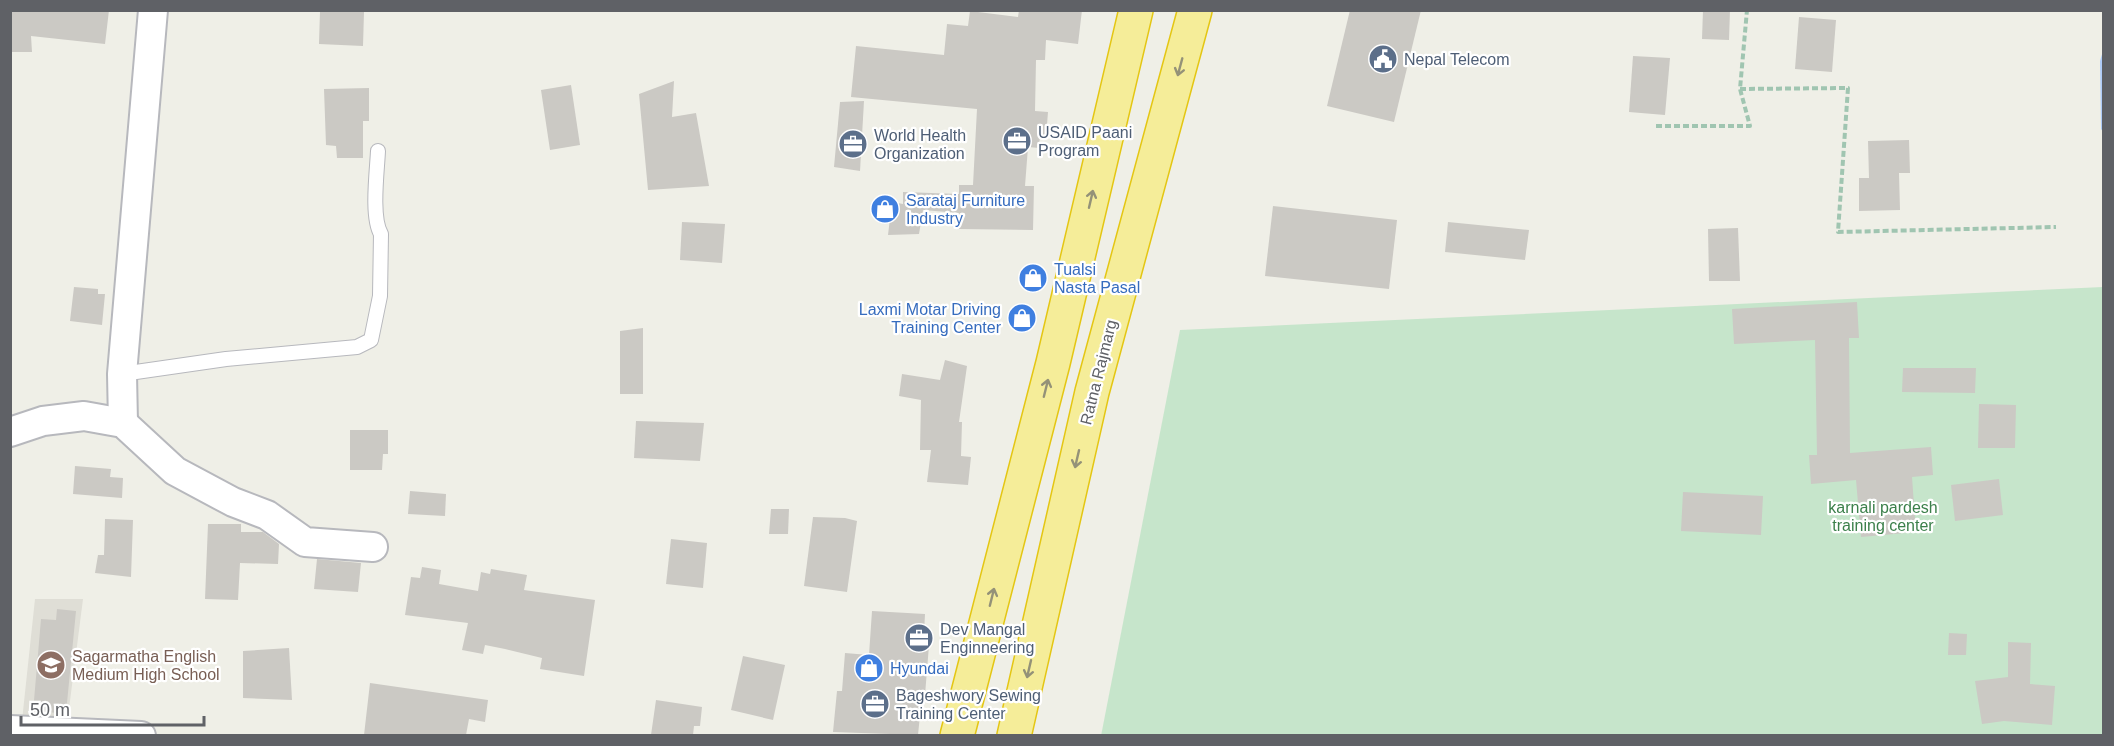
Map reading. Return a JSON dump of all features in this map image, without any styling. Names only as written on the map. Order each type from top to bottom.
[{"type":"highway","points":[[957,735],[1053,363],[1136,10]]},
{"type":"highway","name":"Ratna Rajmarg","points":[[1014,735],[1092,392],[1195,10]]},
{"type":"street","points":[[123,423],[123,374],[153,10]]},
{"type":"street","points":[[10,432],[43,421],[84,416],[123,423],[175,471],[233,502],[267,515],[305,542],[373,547]]},
{"type":"street","points":[[10,730],[141,735]]},
{"type":"lane","points":[[123,374],[226,359],[357,346],[371,340],[380,296],[381,234],[377,227],[376,179],[378,151]]},
{"type":"path","points":[[1656,126],[1750,126],[1740,89],[1747,10]]},
{"type":"path","points":[[1740,89],[1848,88],[1838,232],[2056,227]]},
{"type":"shaded area","name":"Sagarmatha English Medium High School","points":[[35,599],[83,599],[66,732],[21,730]]},
{"type":"green space","name":"karnali pardesh training center","points":[[2103,287],[2103,735],[1101,736],[1180,330]]},
{"type":"water","points":[[2103,51],[2103,132],[2101,129],[2100,61]]},
{"type":"building","points":[[10,10],[109,10],[105,44],[31,36],[32,52],[10,52]]},
{"type":"building","points":[[1019,10],[1082,10],[1078,44],[1046,40],[1045,60],[1036,60],[1035,111],[1048,112],[1046,137],[1040,136],[1039,148],[1028,147],[1025,186],[1034,186],[1033,230],[959,229],[959,213],[923,210],[919,234],[888,235],[892,202],[903,204],[903,192],[959,194],[959,185],[973,185],[977,109],[851,97],[856,46],[944,55],[947,24],[968,26],[970,11],[1018,17]]},
{"type":"building","points":[[1350,10],[1421,10],[1394,122],[1327,106]]},
{"type":"building","points":[[1703,10],[1730,10],[1729,40],[1702,39]]},
{"type":"building","points":[[320,11],[364,12],[363,46],[319,44]]},
{"type":"building","points":[[1799,17],[1836,20],[1832,72],[1795,69]]},
{"type":"building","points":[[1633,56],[1670,58],[1665,115],[1629,112]]},
{"type":"building","points":[[674,81],[672,117],[696,113],[709,186],[648,190],[639,94]]},
{"type":"building","points":[[571,85],[580,145],[550,150],[541,90]]},
{"type":"building","points":[[369,88],[369,121],[363,121],[363,158],[337,158],[336,146],[326,145],[324,89]]},
{"type":"building","points":[[864,101],[860,171],[834,167],[840,102]]},
{"type":"building","points":[[1909,140],[1910,173],[1899,173],[1900,210],[1859,211],[1859,178],[1869,178],[1868,141]]},
{"type":"building","points":[[1273,206],[1397,220],[1389,289],[1265,276]]},
{"type":"building","points":[[682,222],[725,224],[722,263],[680,260]]},
{"type":"building","points":[[1448,222],[1529,230],[1525,260],[1445,252]]},
{"type":"building","points":[[1738,228],[1740,281],[1709,281],[1708,229]]},
{"type":"building","points":[[74,287],[98,289],[98,294],[105,294],[102,325],[70,321]]},
{"type":"building","points":[[1857,302],[1859,338],[1849,338],[1850,453],[1931,447],[1933,475],[1912,477],[1916,532],[1861,537],[1856,480],[1811,484],[1809,455],[1817,455],[1815,340],[1734,344],[1732,309]]},
{"type":"building","points":[[643,328],[643,394],[620,394],[620,331]]},
{"type":"building","points":[[945,360],[967,366],[959,422],[962,422],[961,456],[971,457],[968,485],[927,482],[931,450],[920,450],[921,400],[899,396],[902,374],[940,380]]},
{"type":"building","points":[[1903,368],[1976,368],[1975,393],[1902,392]]},
{"type":"building","points":[[1979,404],[2016,405],[2015,448],[1978,448]]},
{"type":"building","points":[[636,421],[704,423],[700,461],[634,458]]},
{"type":"building","points":[[350,430],[388,430],[388,454],[383,454],[382,470],[350,470]]},
{"type":"building","points":[[75,466],[111,469],[110,477],[123,478],[122,498],[73,494]]},
{"type":"building","points":[[1999,479],[2003,515],[1955,521],[1951,485]]},
{"type":"building","points":[[410,491],[446,494],[445,516],[408,514]]},
{"type":"building","points":[[1683,492],[1763,496],[1761,535],[1681,531]]},
{"type":"building","points":[[771,509],[789,509],[788,534],[769,534]]},
{"type":"building","points":[[813,517],[845,518],[857,521],[847,592],[804,586]]},
{"type":"building","points":[[105,519],[133,520],[131,577],[95,573],[98,555],[104,555]]},
{"type":"building","points":[[208,524],[241,524],[241,532],[263,532],[279,544],[278,564],[240,563],[238,600],[205,599]]},
{"type":"building","points":[[671,539],[707,543],[703,588],[666,584]]},
{"type":"building","points":[[317,559],[361,563],[358,592],[314,589]]},
{"type":"building","points":[[422,567],[441,570],[439,584],[478,591],[481,572],[490,574],[491,569],[527,575],[524,590],[595,600],[584,676],[540,669],[542,658],[505,649],[485,645],[483,654],[462,650],[468,623],[405,615],[411,577],[420,578]]},
{"type":"building","points":[[57,609],[76,611],[66,713],[33,712],[41,619],[56,620]]},
{"type":"building","points":[[872,611],[925,614],[924,633],[930,633],[925,695],[922,695],[918,735],[833,732],[837,691],[842,691],[845,653],[869,655]]},
{"type":"building","points":[[1949,633],[1967,634],[1966,655],[1948,655]]},
{"type":"building","points":[[2008,642],[2031,643],[2030,684],[2055,686],[2052,725],[2004,721],[1982,724],[1975,681],[2008,677]]},
{"type":"building","points":[[289,648],[292,700],[243,698],[243,651]]},
{"type":"building","points":[[743,656],[785,665],[773,720],[731,710]]},
{"type":"building","points":[[370,683],[488,700],[485,722],[469,719],[466,735],[364,735]]},
{"type":"building","points":[[656,700],[702,707],[700,726],[694,726],[693,735],[651,735]]},
{"type":"place","name":"Nepal Telecom","points":[[1383,59]]},
{"type":"place","name":"USAID Paani Program","points":[[1017,141]]},
{"type":"place","name":"World Health Organization","points":[[853,144]]},
{"type":"place","name":"Sarataj Furniture Industry","points":[[885,209]]},
{"type":"place","name":"Tualsi Nasta Pasal","points":[[1033,278]]},
{"type":"place","name":"Laxmi Motar Driving Training Center","points":[[1022,318]]},
{"type":"place","name":"Dev Mangal Enginneering","points":[[919,638]]},
{"type":"place","name":"Sagarmatha English Medium High School","points":[[51,665]]},
{"type":"place","name":"Hyundai","points":[[869,668]]},
{"type":"place","name":"Bageshwory Sewing Training Center","points":[[875,704]]}]
